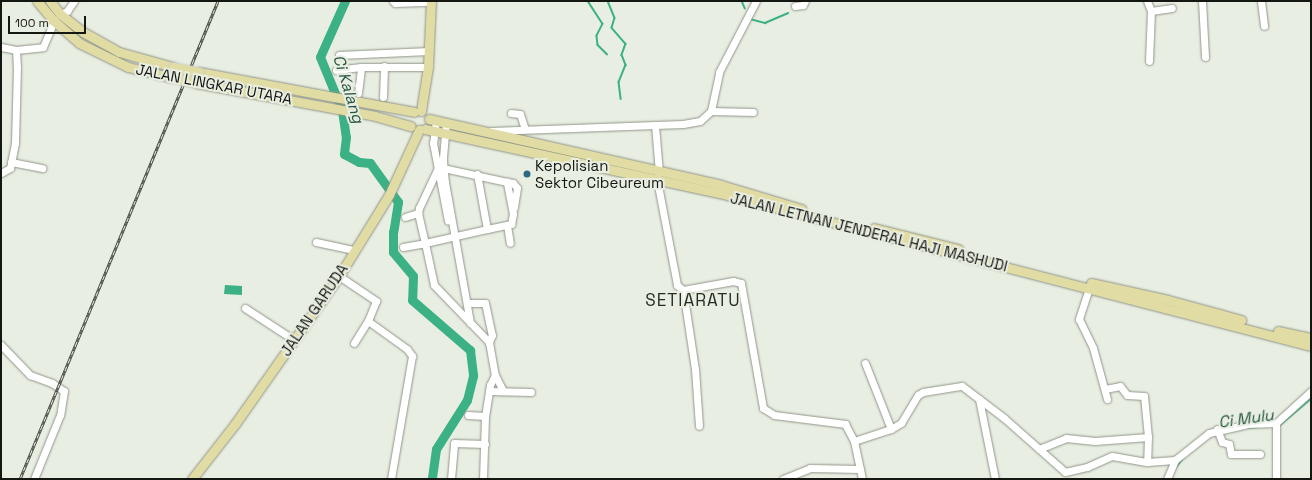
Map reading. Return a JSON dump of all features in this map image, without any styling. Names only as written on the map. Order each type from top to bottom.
[{"type":"main road","name":"JALAN LINGKAR UTARA","points":[[37,1],[54,21],[80,43],[113,61],[196,83],[288,98],[355,112],[422,129]]},
{"type":"main road","name":"JALAN LINGKAR UTARA","points":[[50,1],[60,14],[83,32],[119,52],[173,67],[325,95],[355,96],[418,111]]},
{"type":"main road","points":[[418,111],[432,119],[422,129],[410,118],[418,111],[428,67],[431,2]]},
{"type":"main road","points":[[113,61],[119,52]]},
{"type":"main road","points":[[288,98],[290,88]]},
{"type":"main road","name":"JALAN LETNAN JENDERAL HAJI MASHUDI","points":[[432,119],[600,163],[658,177],[720,189],[818,213],[1311,346]]},
{"type":"main road","name":"JALAN LETNAN JENDERAL HAJI MASHUDI","points":[[422,129],[600,163]]},
{"type":"main road","name":"JALAN GARUDA","points":[[192,479],[235,424],[339,276],[389,195],[422,129]]},
{"type":"main road","name":"JALAN LETNAN JENDERAL HAJI MASHUDI","points":[[720,189],[1089,288],[1168,300],[1296,336],[1311,338]]},
{"type":"street","points":[[60,14],[67,11],[74,1]]},
{"type":"street","points":[[393,1],[395,3],[431,2]]},
{"type":"street","points":[[711,111],[719,72],[756,1]]},
{"type":"street","points":[[795,6],[803,5],[806,1]]},
{"type":"street","points":[[1147,1],[1151,11],[1149,60]]},
{"type":"street","points":[[1202,1],[1205,57]]},
{"type":"street","points":[[1261,1],[1264,26]]},
{"type":"street","points":[[1151,11],[1172,8]]},
{"type":"street","points":[[1,47],[16,50],[43,47],[54,21]]},
{"type":"street","points":[[1,173],[10,168],[11,162],[16,109],[16,50]]},
{"type":"street","points":[[339,55],[429,51]]},
{"type":"street","points":[[336,70],[384,66],[428,67]]},
{"type":"street","points":[[382,97],[384,66]]},
{"type":"street","points":[[355,96],[361,67]]},
{"type":"street","points":[[484,132],[525,129],[656,125],[696,122],[711,111],[753,112]]},
{"type":"street","points":[[511,113],[520,114],[525,129]]},
{"type":"street","points":[[446,123],[441,168],[442,183],[468,303],[470,323]]},
{"type":"street","points":[[656,125],[658,177],[674,276],[677,285],[683,290],[695,369],[699,426]]},
{"type":"street","points":[[422,129],[441,168]]},
{"type":"street","points":[[11,162],[42,168]]},
{"type":"street","points":[[403,247],[454,238],[512,223],[513,214],[507,182],[477,174],[441,168]]},
{"type":"street","points":[[441,168],[419,205],[418,213],[434,285],[489,342]]},
{"type":"street","points":[[477,174],[487,229]]},
{"type":"street","points":[[429,186],[442,183]]},
{"type":"street","points":[[405,217],[418,213]]},
{"type":"street","points":[[507,225],[510,243]]},
{"type":"street","points":[[316,242],[355,250]]},
{"type":"street","points":[[339,276],[376,301],[368,321],[354,343]]},
{"type":"street","points":[[683,290],[733,281],[741,283],[762,408],[774,415],[844,423],[848,426],[854,441],[862,479]]},
{"type":"street","points":[[1089,288],[1079,319],[1093,348],[1107,399]]},
{"type":"street","points":[[468,303],[485,303],[492,335],[489,342],[495,375],[503,391]]},
{"type":"street","points":[[244,308],[294,340]]},
{"type":"street","points":[[368,321],[407,349],[412,356],[391,479]]},
{"type":"street","points":[[1,345],[30,375],[52,383],[64,391],[60,415],[34,479]]},
{"type":"street","points":[[865,362],[891,429]]},
{"type":"street","points":[[483,479],[485,416],[489,391],[495,375]]},
{"type":"street","points":[[854,441],[891,429],[903,420],[917,397],[923,392],[962,386],[1065,472],[1087,467],[1112,456],[1147,462],[1175,460]]},
{"type":"street","points":[[1104,388],[1121,386],[1127,395],[1143,395],[1148,437],[1147,462]]},
{"type":"street","points":[[489,391],[532,392]]},
{"type":"street","points":[[1276,479],[1276,427],[1311,391]]},
{"type":"street","points":[[979,399],[995,479]]},
{"type":"street","points":[[468,416],[485,416]]},
{"type":"street","points":[[1167,479],[1175,460],[1192,444],[1218,432],[1247,424],[1276,427]]},
{"type":"street","points":[[1218,432],[1222,442],[1229,444],[1231,454],[1260,454]]},
{"type":"street","points":[[1039,449],[1066,438],[1095,442],[1148,437]]},
{"type":"street","points":[[451,479],[454,444],[485,444]]},
{"type":"street","points":[[783,479],[810,468],[860,468]]},
{"type":"shaded area","points":[[225,285],[242,286],[242,295],[224,294]]},
{"type":"waterway","name":"Ci Kalang","points":[[345,1],[320,57],[342,110],[346,137],[344,154],[359,162],[370,163],[398,202],[393,232],[393,252],[413,276],[412,300],[470,350],[473,376],[467,400],[436,449],[432,479]]},
{"type":"waterway","points":[[588,1],[603,24],[597,36],[598,45],[607,54]]},
{"type":"waterway","points":[[608,1],[615,18],[612,28],[626,44],[622,55],[626,65],[619,82],[621,99]]},
{"type":"waterway","points":[[742,1],[745,8]]},
{"type":"waterway","points":[[750,19],[765,23],[788,13]]},
{"type":"waterway","name":"Ci Mulu","points":[[1279,426],[1311,399]]},
{"type":"waterway","name":"Ci Mulu","points":[[1245,428],[1259,427]]},
{"type":"waterway","name":"Ci Mulu","points":[[1174,470],[1185,456]]},
{"type":"railway","points":[[20,479],[218,1]]},
{"type":"place","name":"Kepolisian Sektor Cibeureum","points":[[527,174]]},
{"type":"district","name":"SETIARATU","points":[[693,301]]}]
